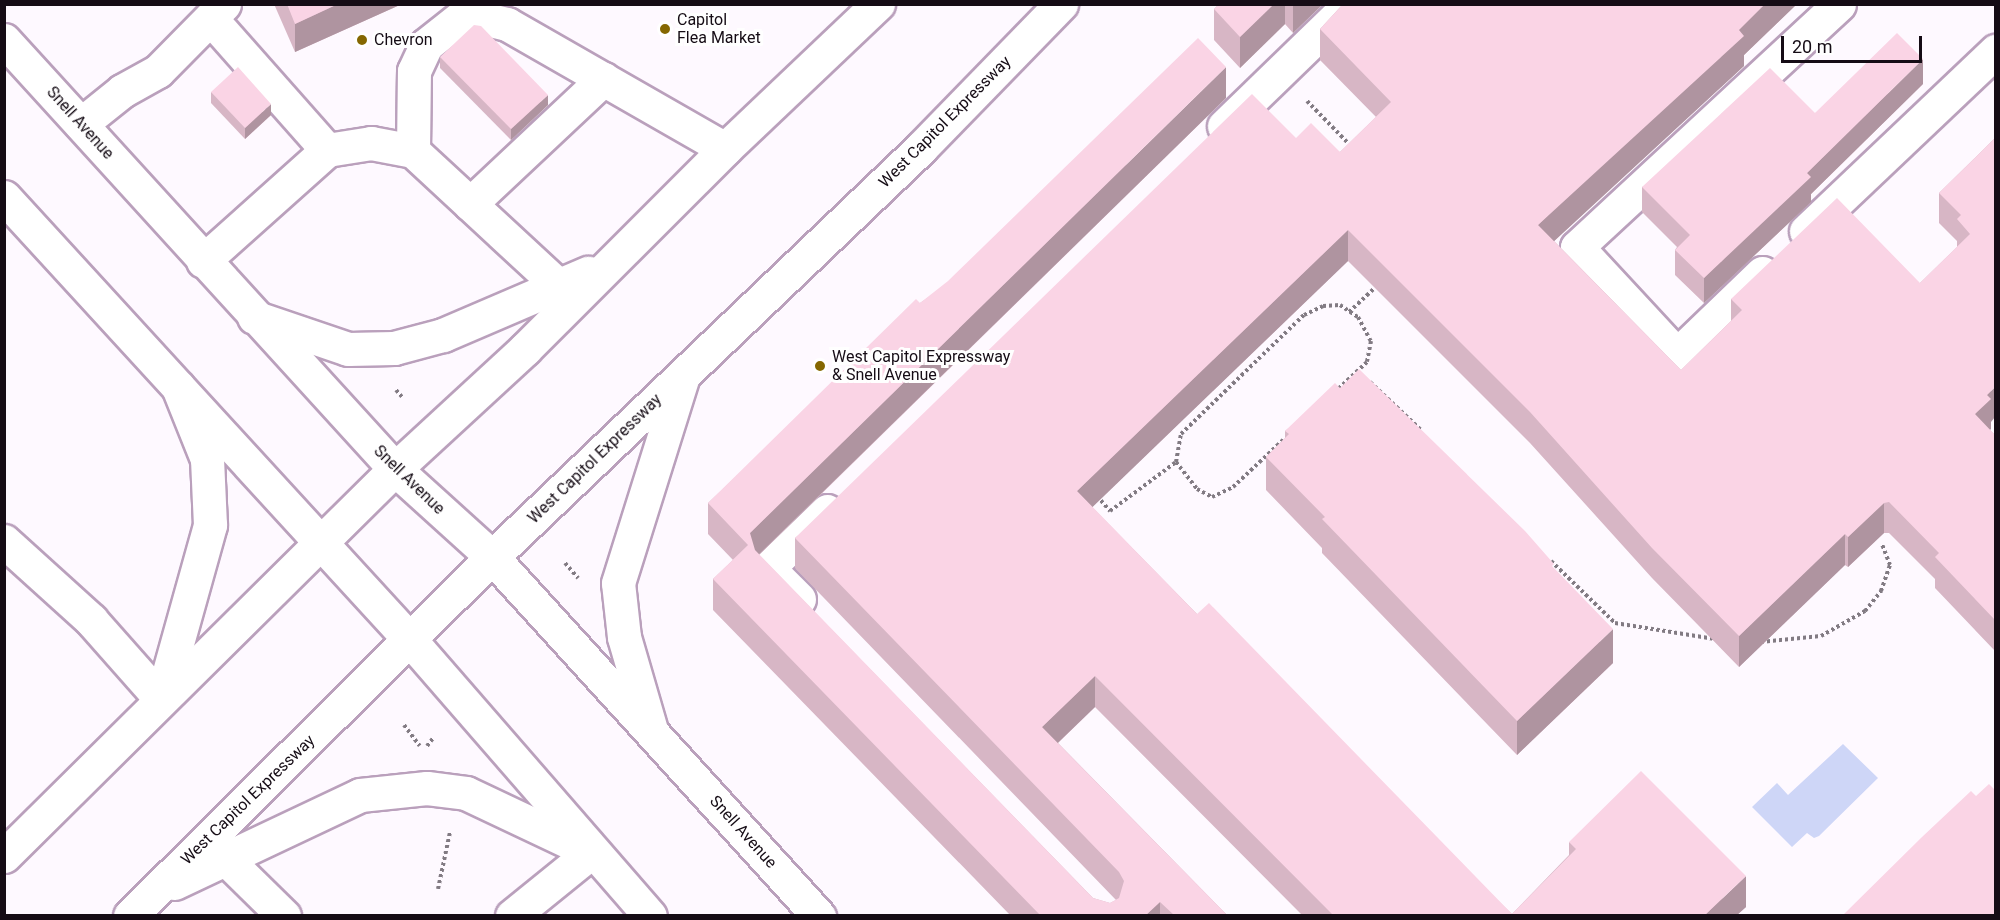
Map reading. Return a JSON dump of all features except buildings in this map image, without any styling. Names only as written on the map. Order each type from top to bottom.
[{"type":"main road","points":[[6,852],[395,469],[878,4]]},
{"type":"main road","name":"West Capitol Expressway","points":[[130,915],[411,640],[492,557],[921,148],[1061,4]]},
{"type":"main road","points":[[1204,145],[1350,4]]},
{"type":"main road","points":[[1839,4],[1577,247],[1677,355],[1995,51]]},
{"type":"main road","points":[[81,124],[122,91],[158,71],[218,12],[327,150]]},
{"type":"main road","points":[[413,151],[414,71],[426,45],[465,14],[507,24],[725,149]]},
{"type":"main road","name":"Snell Avenue","points":[[4,40],[254,317],[395,469],[492,557],[819,915]]},
{"type":"main road","points":[[470,204],[603,79]]},
{"type":"main road","points":[[203,261],[327,150],[371,143],[413,151],[561,288]]},
{"type":"main road","points":[[5,197],[411,640],[591,852],[650,915]]},
{"type":"main road","points":[[254,317],[348,349],[394,348],[442,336],[561,288],[616,258]]},
{"type":"main road","points":[[651,730],[624,637],[618,583],[683,375]]},
{"type":"main road","points":[[161,699],[210,525],[207,459],[178,387]]},
{"type":"main road","points":[[818,619],[768,568],[846,493]]},
{"type":"main road","points":[[4,541],[91,620],[161,699]]},
{"type":"main road","points":[[155,891],[227,860],[360,795],[427,788],[466,793],[591,852]]},
{"type":"main road","points":[[512,915],[591,852]]},
{"type":"main road","points":[[227,860],[284,915]]},
{"type":"path","points":[[1280,72],[1354,149]]},
{"type":"path","points":[[1349,312],[1380,283]]},
{"type":"path","points":[[1095,494],[1110,511],[1176,462],[1181,434],[1304,315],[1323,306],[1340,305],[1358,317],[1371,341],[1367,362],[1336,391]]},
{"type":"path","points":[[1353,375],[1376,384],[1426,435]]},
{"type":"path","points":[[1176,462],[1197,489],[1212,497],[1233,487],[1293,431]]},
{"type":"path","points":[[1756,642],[1821,636],[1865,611],[1881,591],[1890,565],[1882,544]]},
{"type":"path","points":[[1544,555],[1615,623],[1725,641]]},
{"type":"path","points":[[565,563],[577,577]]},
{"type":"path","points":[[404,725],[424,750]]},
{"type":"path","points":[[438,889],[453,823]]},
{"type":"water","points":[[1843,744],[1878,778],[1819,836],[1814,838],[1807,833],[1792,847],[1752,807],[1777,783],[1788,795]]},
{"type":"place","name":"Capitol Flea Market","points":[[665,29]]},
{"type":"place","name":"Chevron","points":[[362,40]]},
{"type":"place","name":"West Capitol Expressway & Snell Avenue","points":[[820,366]]}]
